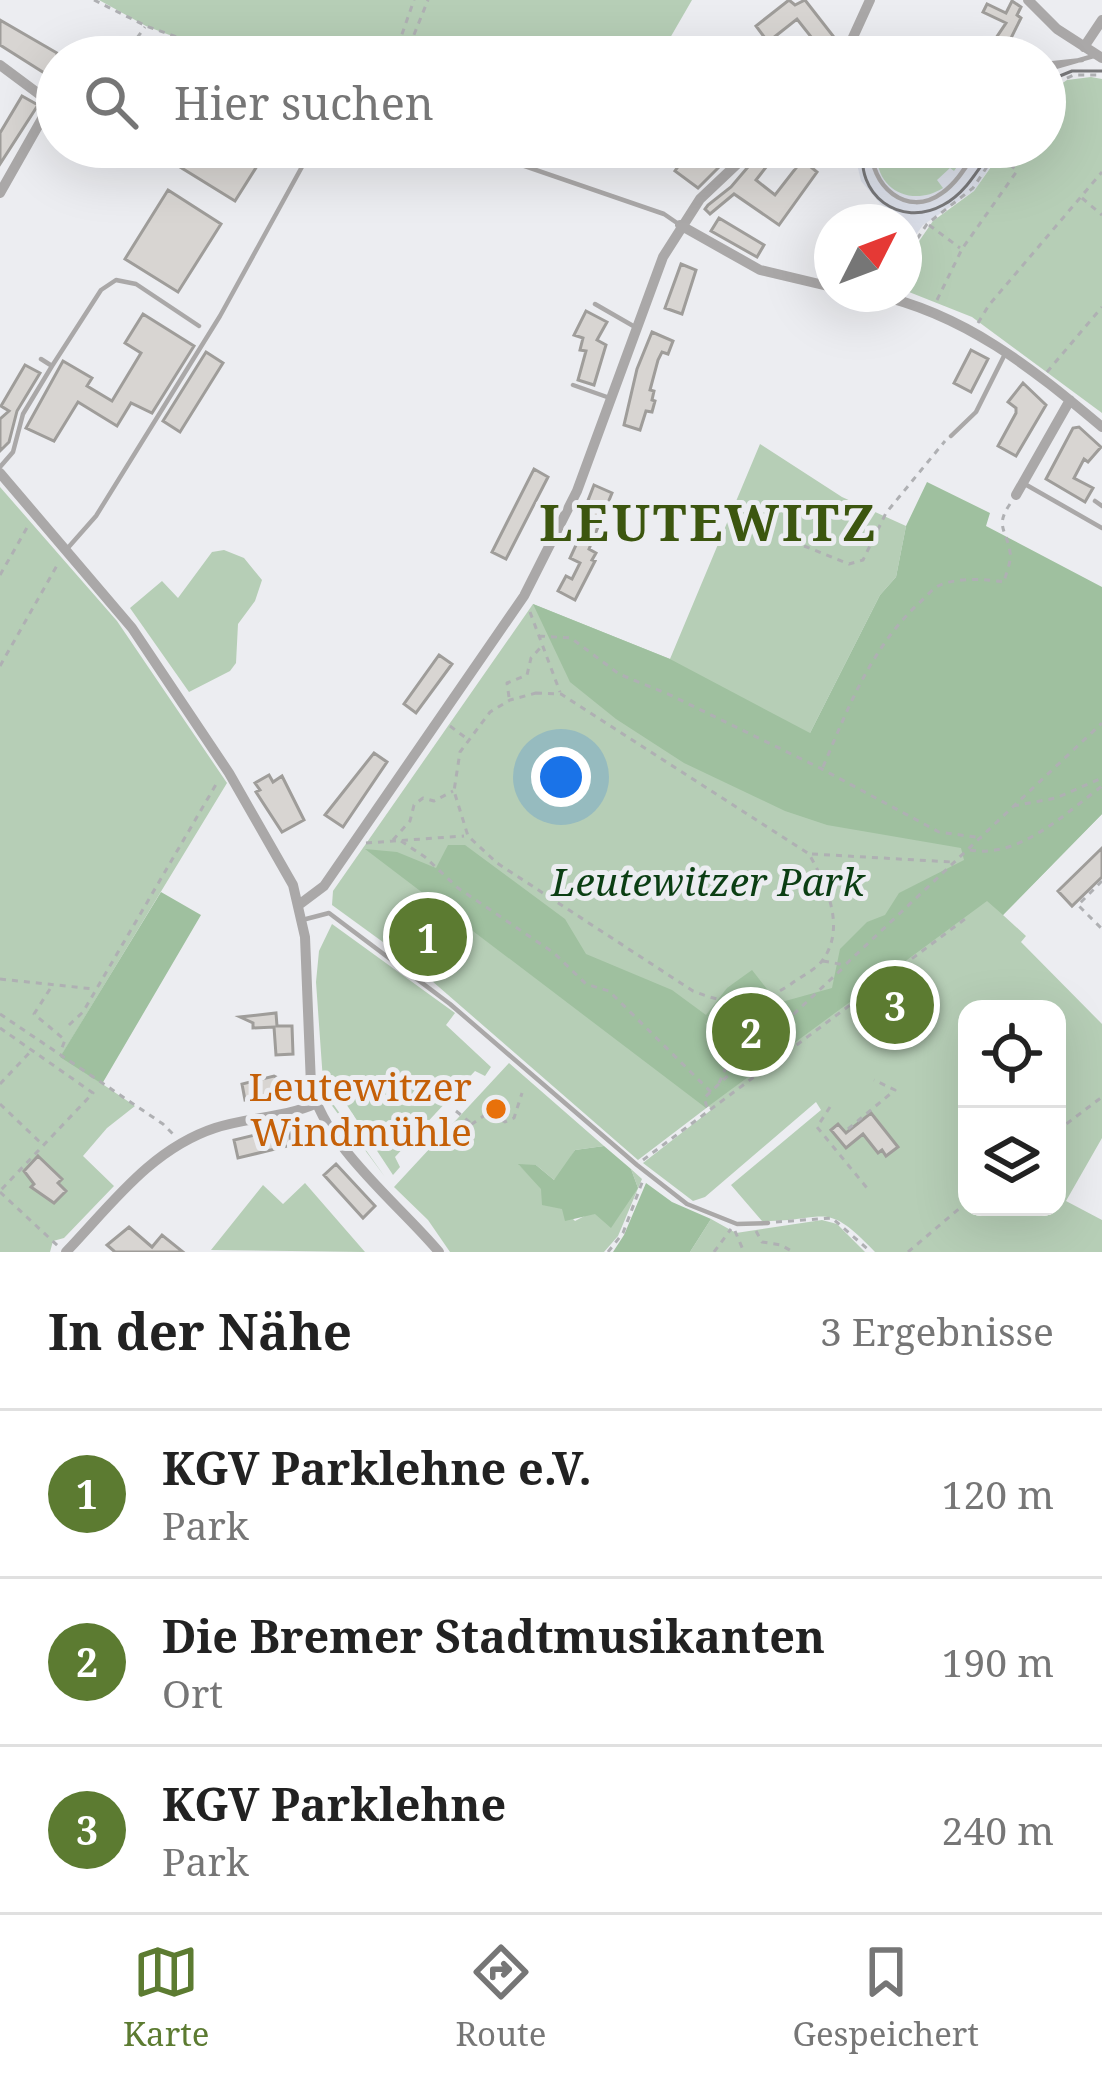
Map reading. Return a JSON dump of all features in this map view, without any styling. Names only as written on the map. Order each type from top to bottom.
[{"type":"street","points":[[854,36],[870,0]]},
{"type":"street","points":[[1028,0],[1093,55],[1102,20]]},
{"type":"street","points":[[0,65],[36,92]]},
{"type":"street","points":[[0,193],[36,129]]},
{"type":"street","points":[[300,904],[324,886],[524,596],[577,491],[635,327],[680,225],[733,168]]},
{"type":"street","points":[[680,225],[760,270],[814,283]]},
{"type":"street","points":[[922,307],[1007,351],[1102,427]]},
{"type":"street","points":[[1019,489],[1070,400]]},
{"type":"street","points":[[0,470],[123,615],[229,773],[284,867],[303,920],[310,1085],[315,1104],[352,1156],[440,1252]]},
{"type":"street","points":[[65,1252],[141,1172],[179,1143],[217,1127],[315,1104]]},
{"type":"lane","points":[[66,550],[96,516],[220,316],[301,168]]},
{"type":"lane","points":[[530,168],[664,214],[680,225]]},
{"type":"lane","points":[[874,168],[882,186],[905,200],[920,202],[936,198],[964,168]]},
{"type":"lane","points":[[0,470],[13,452],[23,414],[101,290],[116,280],[136,284],[199,326]]},
{"type":"lane","points":[[596,304],[635,327]]},
{"type":"lane","points":[[951,436],[976,412],[1007,351]]},
{"type":"lane","points":[[41,359],[52,366]]},
{"type":"lane","points":[[573,385],[611,399]]},
{"type":"lane","points":[[1019,489],[1102,528]]},
{"type":"lane","points":[[303,920],[335,917],[450,1004],[687,1204],[736,1223],[768,1223]]},
{"type":"path","points":[[94,0],[174,36]]},
{"type":"path","points":[[401,36],[413,0]]},
{"type":"path","points":[[413,36],[428,0]]},
{"type":"path","points":[[139,36],[146,26]]},
{"type":"path","points":[[1066,79],[1102,75]]},
{"type":"path","points":[[922,233],[973,188],[986,168]]},
{"type":"path","points":[[932,310],[962,249],[1017,171],[1014,168]]},
{"type":"path","points":[[973,330],[989,304],[1102,172]]},
{"type":"path","points":[[1080,197],[1102,215]]},
{"type":"path","points":[[928,224],[962,249]]},
{"type":"path","points":[[1042,378],[1102,308]]},
{"type":"path","points":[[804,547],[849,564],[863,560],[886,513],[951,436]]},
{"type":"path","points":[[823,769],[855,690],[884,642],[913,610],[938,586],[979,578],[1004,582],[1011,554],[1000,518],[1019,489]]},
{"type":"path","points":[[0,575],[29,524]]},
{"type":"path","points":[[0,666],[66,550]]},
{"type":"path","points":[[524,596],[561,694]]},
{"type":"path","points":[[539,636],[571,638],[619,674],[823,769],[939,832],[982,838]]},
{"type":"path","points":[[510,700],[507,683],[527,675],[531,658],[542,645]]},
{"type":"path","points":[[536,693],[561,694],[808,854],[831,897],[833,921],[822,961],[774,995],[746,1004],[724,1003],[693,991],[497,863],[468,836],[454,791],[455,765],[468,739],[490,712],[510,700],[536,693]]},
{"type":"path","points":[[439,719],[468,739]]},
{"type":"path","points":[[707,1109],[704,1098],[1102,723]]},
{"type":"path","points":[[69,1024],[83,1012],[220,779],[229,773]]},
{"type":"path","points":[[1013,806],[1056,798],[1102,778]]},
{"type":"path","points":[[968,850],[985,853],[1035,836],[1102,786]]},
{"type":"path","points":[[393,841],[410,821],[414,805],[423,798],[434,801],[454,791]]},
{"type":"path","points":[[352,844],[468,836]]},
{"type":"path","points":[[401,841],[458,888],[554,953],[586,984],[609,991],[711,1092]]},
{"type":"path","points":[[808,854],[954,862]]},
{"type":"path","points":[[1102,881],[1078,905],[1102,929]]},
{"type":"path","points":[[637,1165],[964,919]]},
{"type":"path","points":[[822,961],[845,965]]},
{"type":"path","points":[[0,980],[94,989]]},
{"type":"path","points":[[51,987],[34,1014],[65,1040],[60,1054]]},
{"type":"path","points":[[718,1085],[728,1063],[724,1003]]},
{"type":"path","points":[[0,1014],[127,1098],[163,1124],[179,1143]]},
{"type":"path","points":[[0,1028],[93,1093],[0,1192],[65,1252]]},
{"type":"path","points":[[0,1084],[32,1050]]},
{"type":"path","points":[[848,1129],[896,1090],[874,1080]]},
{"type":"path","points":[[470,1137],[472,1124],[488,1113],[505,1122],[514,1118],[522,1094]]},
{"type":"path","points":[[1066,1124],[1102,1097]]},
{"type":"path","points":[[0,1104],[44,1145]]},
{"type":"path","points":[[830,1107],[817,1127],[867,1187]]},
{"type":"path","points":[[456,1111],[472,1124]]},
{"type":"path","points":[[608,1252],[623,1234],[646,1173]]},
{"type":"path","points":[[908,1252],[958,1210]]},
{"type":"path","points":[[768,1223],[832,1218],[871,1252]]},
{"type":"path","points":[[714,1252],[736,1223]]},
{"type":"path","points":[[736,1223],[743,1252]]},
{"type":"path","points":[[754,1223],[761,1242],[793,1252]]},
{"type":"shaded area","points":[[858,168],[990,168],[974,191],[922,226],[922,204],[881,204],[861,181]]},
{"type":"green space","points":[[99,0],[692,0],[671,36],[172,36]]},
{"type":"green space","points":[[1102,79],[1102,413],[972,317],[922,297],[922,237],[933,221],[974,191],[990,168],[1066,168],[1066,81]]},
{"type":"green space","points":[[879,168],[950,168],[937,180],[943,188],[918,196],[895,190]]},
{"type":"green space","name":"Leutewitzer Park","points":[[760,444],[842,497],[906,526],[896,577],[880,595],[810,733],[1102,814],[1003,915],[1026,936],[1021,942],[1102,1024],[1102,1138],[1066,1201],[1102,1220],[1102,1252],[875,1252],[834,1219],[762,1221],[731,1185],[821,1110],[816,1102],[705,1197],[693,1201],[643,1163],[711,1110],[709,1106],[638,1160],[409,961],[332,905],[333,891],[533,604],[670,659]]},
{"type":"green space","points":[[927,482],[990,513],[986,526],[1102,587],[1102,814],[1003,915],[987,901],[706,1108],[365,849],[397,852],[436,868],[448,845],[465,845],[565,919],[586,954],[672,990],[706,1015],[727,988],[752,970],[778,1003],[832,988],[840,949],[867,922],[885,915],[899,893],[964,860],[961,848],[827,825],[785,811],[684,763],[570,682],[533,604],[670,659],[810,733],[880,595],[896,577],[906,526]]},
{"type":"green space","points":[[0,487],[117,621],[227,783],[61,1056],[135,1106],[83,1156],[114,1186],[64,1238],[53,1241],[50,1252],[0,1252]]},
{"type":"green space","points":[[224,550],[244,558],[262,580],[255,601],[238,624],[236,663],[230,671],[189,692],[130,608],[162,581],[178,598],[212,552]]},
{"type":"green space","points":[[161,892],[201,915],[102,1084],[60,1057]]},
{"type":"green space","points":[[332,924],[455,1013],[446,1025],[491,1067],[485,1076],[475,1071],[395,1157],[400,1167],[393,1175],[324,1077],[331,1101],[385,1177],[324,1095],[316,982],[319,951]]},
{"type":"green space","points":[[509,1063],[604,1146],[575,1150],[554,1180],[536,1165],[519,1165],[575,1221],[638,1188],[631,1169],[642,1179],[618,1236],[604,1252],[450,1252],[428,1220],[394,1187]]},
{"type":"green space","points":[[604,1146],[631,1169],[638,1188],[611,1228],[595,1214],[565,1221],[562,1209],[542,1205],[541,1189],[518,1164],[536,1165],[554,1180],[575,1150]]},
{"type":"green space","points":[[305,1183],[365,1252],[211,1250],[263,1185],[283,1204]]},
{"type":"green space","points":[[646,1183],[672,1202],[711,1219],[690,1252],[613,1252]]},
{"type":"green space","points":[[711,1219],[736,1233],[822,1220],[837,1224],[865,1252],[690,1252]]},
{"type":"building","points":[[789,0],[795,5],[805,0],[833,36],[810,36],[797,19],[776,36],[764,36],[756,26]]},
{"type":"building","points":[[1012,1],[1021,7],[1012,36],[997,36],[1006,23],[983,12],[987,4],[1006,13]]},
{"type":"building","points":[[0,20],[36,41],[36,68],[0,45]]},
{"type":"building","points":[[22,96],[36,104],[0,164],[0,133]]},
{"type":"building","points":[[182,168],[256,168],[235,201]]},
{"type":"building","points":[[677,168],[718,168],[698,188],[675,171]]},
{"type":"building","points":[[747,168],[765,168],[756,180],[775,195],[796,168],[817,172],[779,225],[734,194],[710,214],[705,209]]},
{"type":"building","points":[[168,190],[221,224],[178,292],[125,259]]},
{"type":"building","points":[[719,218],[764,245],[757,257],[711,231]]},
{"type":"building","points":[[681,264],[696,270],[682,314],[665,308]]},
{"type":"building","points":[[586,311],[607,322],[597,340],[606,345],[594,385],[578,380],[586,351],[580,350],[583,338],[574,335]]},
{"type":"building","points":[[143,314],[194,346],[152,413],[131,403],[117,426],[78,402],[54,441],[26,428],[63,361],[92,378],[87,386],[112,401],[141,353],[125,343]]},
{"type":"building","points":[[652,332],[673,341],[668,354],[662,352],[658,360],[650,390],[655,401],[640,430],[624,425],[637,369]]},
{"type":"building","points":[[971,350],[988,359],[971,392],[954,383]]},
{"type":"building","points":[[206,352],[223,363],[180,432],[163,421]]},
{"type":"building","points":[[25,365],[40,373],[17,411],[9,442],[0,451],[0,419],[9,411],[1,406]]},
{"type":"building","points":[[1023,383],[1046,405],[1016,456],[998,446],[1016,413],[1008,402]]},
{"type":"building","points":[[1079,427],[1101,447],[1088,462],[1084,459],[1074,478],[1093,488],[1085,502],[1046,479],[1073,428]]},
{"type":"building","points":[[534,469],[548,477],[506,559],[492,552]]},
{"type":"building","points":[[594,485],[612,493],[589,549],[596,553],[595,561],[575,600],[558,591],[580,563],[570,558],[594,506],[587,503]]},
{"type":"building","points":[[439,655],[452,664],[416,713],[404,704]]},
{"type":"building","points":[[374,753],[387,762],[343,827],[325,815]]},
{"type":"building","points":[[269,775],[273,782],[282,776],[304,820],[282,832],[256,792],[260,790],[255,783]]},
{"type":"building","points":[[1102,848],[1102,877],[1072,906],[1058,891]]},
{"type":"building","points":[[276,1013],[277,1026],[292,1026],[293,1054],[276,1055],[274,1027],[253,1028],[253,1023],[240,1017]]},
{"type":"building","points":[[274,1076],[290,1084],[291,1091],[245,1100],[242,1084]]},
{"type":"building","points":[[871,1113],[898,1147],[886,1156],[863,1134],[846,1148],[831,1130],[838,1124],[846,1133]]},
{"type":"building","points":[[288,1127],[292,1145],[238,1158],[234,1140]]},
{"type":"building","points":[[38,1156],[62,1179],[58,1183],[66,1191],[54,1203],[31,1187],[34,1184],[24,1171]]},
{"type":"building","points":[[336,1164],[375,1206],[363,1218],[324,1175]]},
{"type":"building","points":[[129,1227],[152,1247],[162,1235],[183,1252],[115,1252],[107,1245]]},
{"type":"tram line","points":[[1066,73],[1102,71]]},
{"type":"tram line","points":[[864,168],[873,192],[884,203],[911,213],[951,200],[980,168]]},
{"type":"place","name":"KGV Parklehne e.V.","points":[[428,937]]},
{"type":"place","name":"KGV Parklehne","points":[[895,1005]]},
{"type":"place","name":"Die Bremer Stadtmusikanten","points":[[751,1032]]},
{"type":"place","name":"Leutewitzer Windmühle","points":[[496,1109]]},
{"type":"district","name":"LEUTEWITZ","points":[[709,523]]}]
